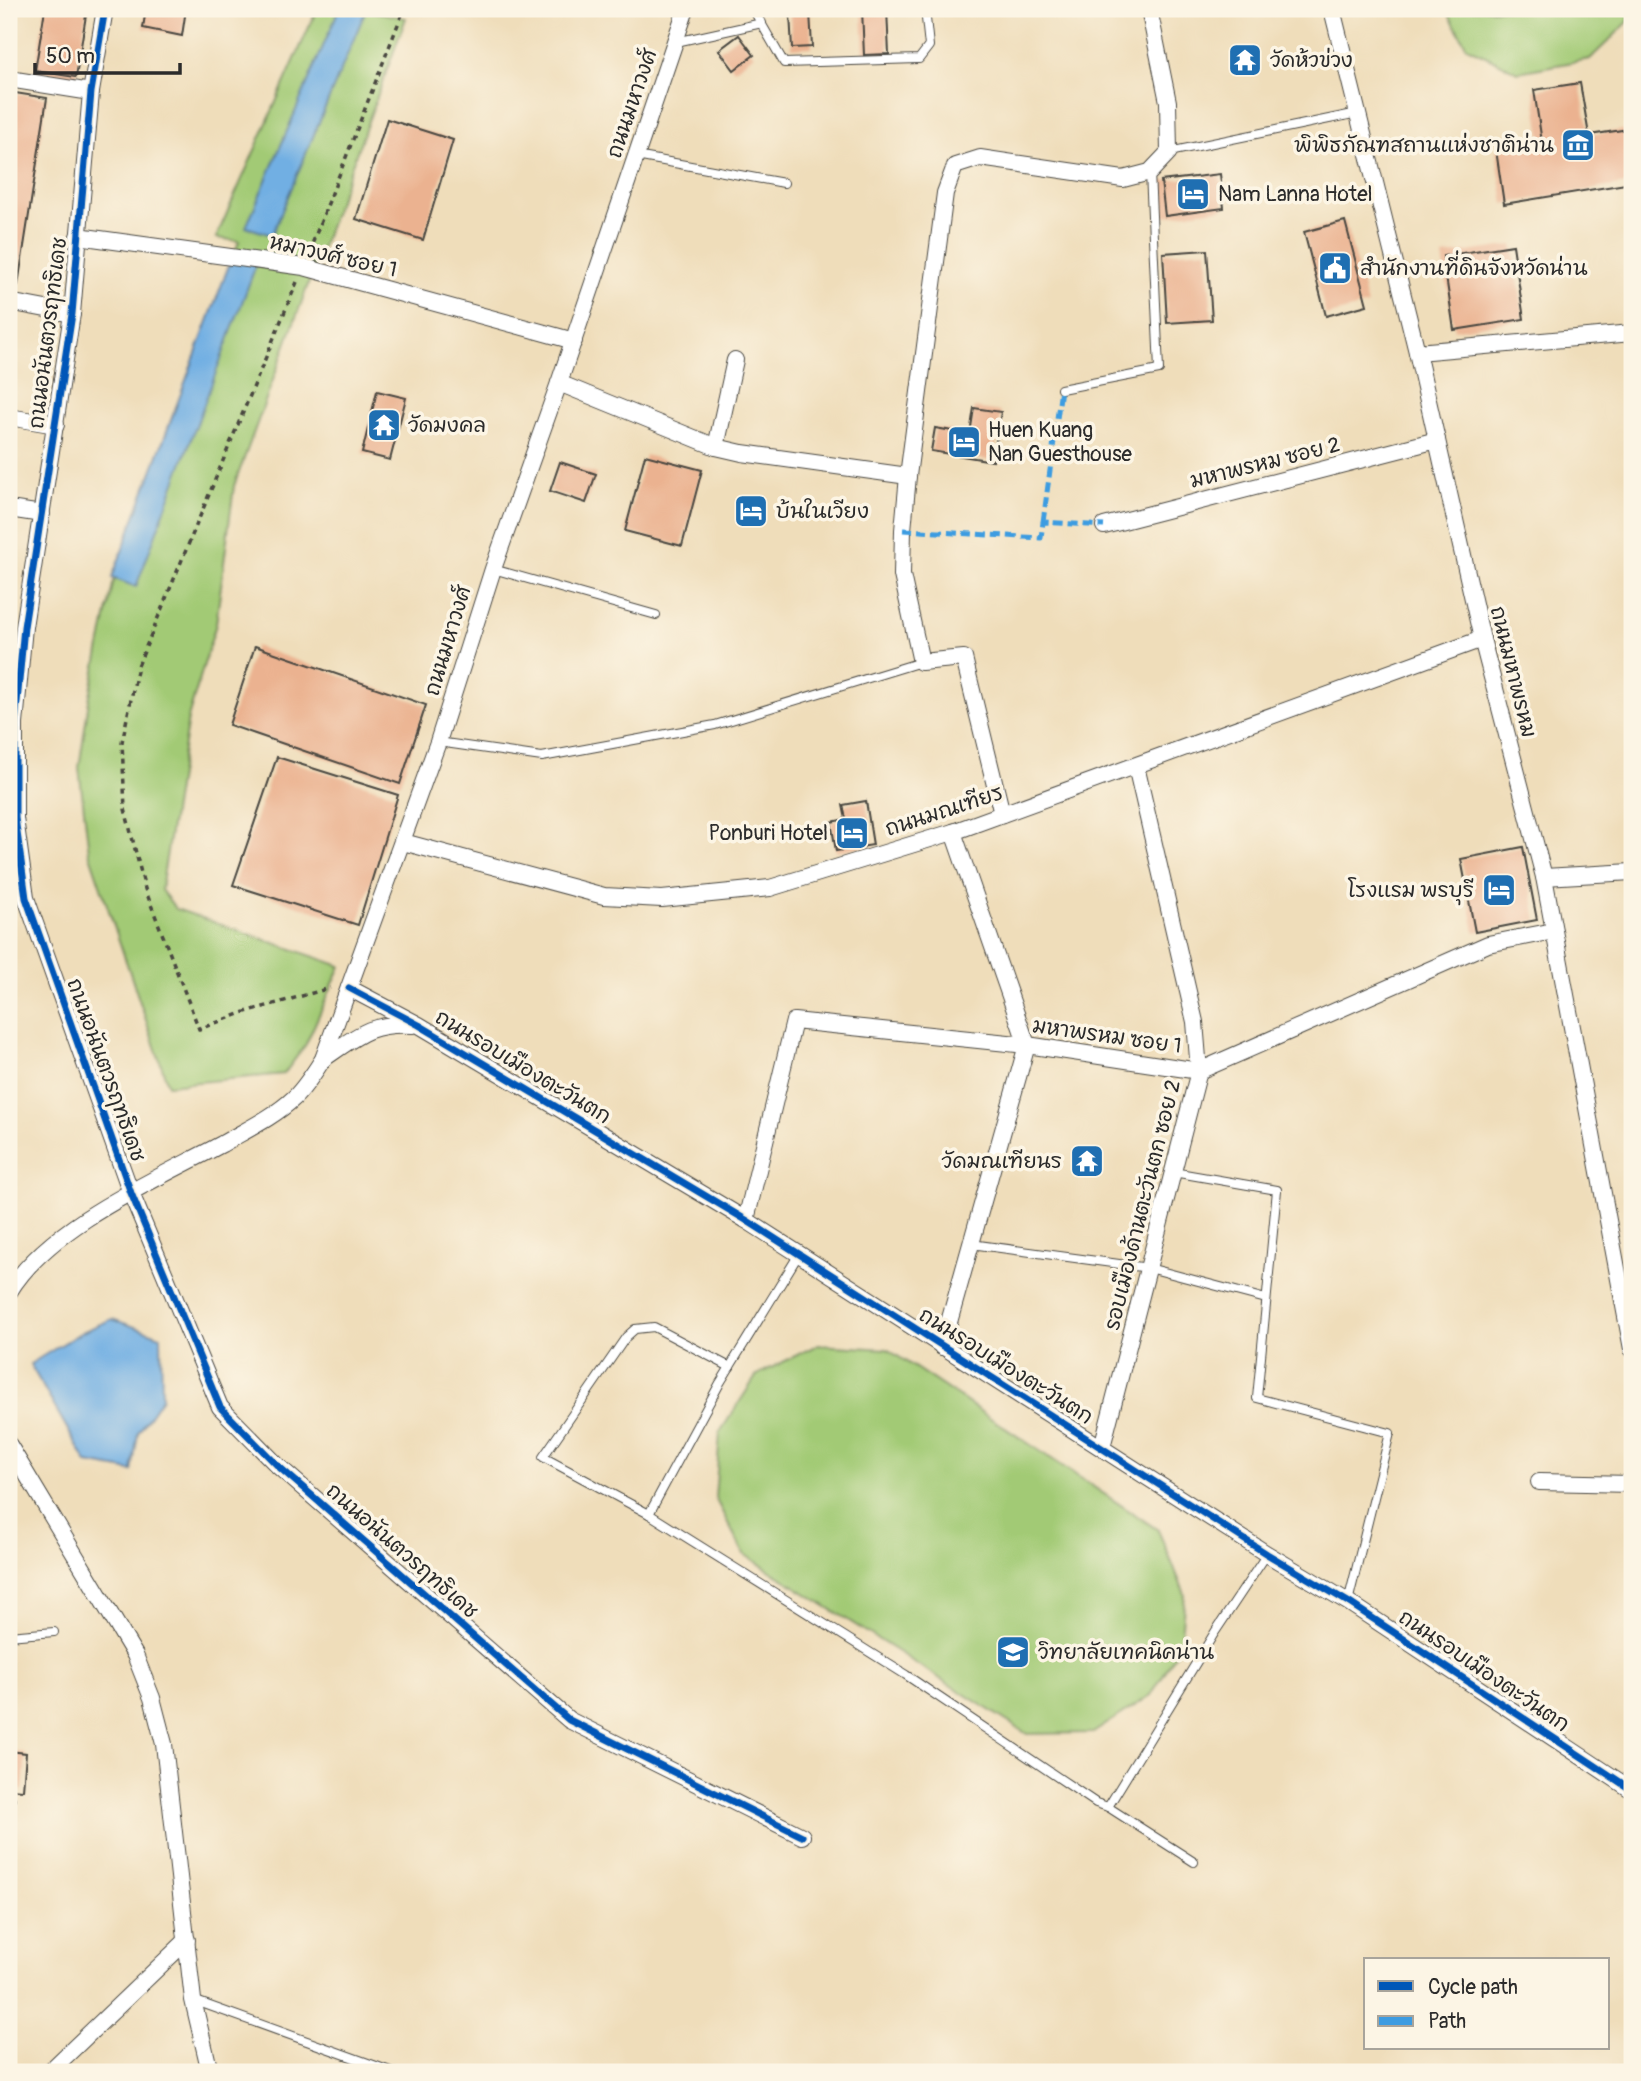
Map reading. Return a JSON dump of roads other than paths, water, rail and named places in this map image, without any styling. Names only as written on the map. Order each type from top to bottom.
[{"type":"street","name":"ถนนอนันตวรฤทธิเดช","points":[[105,9],[91,92],[72,314],[56,425],[42,514],[16,626],[15,818],[26,898],[131,1193],[220,1407],[278,1466],[569,1720],[802,1836]]},
{"type":"street","name":"ถนนมหาวงศ์","points":[[9,1292],[20,1272],[68,1229],[253,1127],[292,1100],[310,1080],[323,1059],[438,742],[493,569],[574,341],[686,9]]},
{"type":"street","points":[[1002,814],[964,658],[921,662],[902,575],[908,476],[946,193],[954,166],[980,158],[1123,179],[1150,172],[1169,152],[1168,102],[1149,9]]},
{"type":"street","name":"ถนนมหาพรหม","points":[[1332,9],[1417,352],[1482,639],[1544,877],[1632,1349]]},
{"type":"street","points":[[9,79],[91,92]]},
{"type":"street","name":"หมาวงศ์ ซอย 1","points":[[78,236],[304,267],[574,341]]},
{"type":"street","points":[[9,302],[72,314]]},
{"type":"street","points":[[1417,352],[1632,333]]},
{"type":"street","points":[[716,447],[735,360]]},
{"type":"street","points":[[559,383],[716,447],[908,476]]},
{"type":"street","points":[[9,417],[56,425]]},
{"type":"street","name":"มหาพรหม ซอย 2","points":[[1104,526],[1437,440]]},
{"type":"street","points":[[9,509],[42,514]]},
{"type":"street","name":"ถนนมณเฑียร","points":[[403,842],[604,896],[662,899],[769,888],[953,832],[1482,639]]},
{"type":"street","name":"รอบเมืองด้านตะวันตก ซอย 2","points":[[1102,1447],[1199,1071],[1195,1022],[1136,766]]},
{"type":"street","points":[[942,1347],[1027,1045],[953,832]]},
{"type":"street","points":[[1544,877],[1632,872]]},
{"type":"street","name":"มหาพรหม ซอย 1","points":[[746,1220],[794,1021],[1027,1045],[1199,1071],[1488,944],[1555,931]]},
{"type":"street","name":"ถนนรอบเมืองตะวันตก","points":[[349,988],[419,1025],[746,1220],[1268,1555],[1348,1602],[1632,1790]]},
{"type":"street","points":[[323,1059],[375,1026],[394,1023],[419,1025]]},
{"type":"street","points":[[9,1445],[135,1656],[152,1698],[164,1744],[193,2000],[210,2072]]},
{"type":"street","points":[[1539,1482],[1632,1484]]},
{"type":"street","points":[[50,2072],[187,1940]]},
{"type":"lane","points":[[753,9],[784,63],[919,59],[929,46],[925,9]]},
{"type":"lane","points":[[675,43],[762,23]]},
{"type":"lane","points":[[1169,152],[1359,113]]},
{"type":"lane","points":[[636,156],[784,183]]},
{"type":"lane","points":[[1061,389],[1159,370],[1150,172]]},
{"type":"lane","points":[[493,569],[656,615]]},
{"type":"lane","points":[[438,742],[542,757],[715,725],[921,662]]},
{"type":"lane","points":[[1172,1172],[1277,1190],[1257,1398],[1390,1433],[1348,1602]]},
{"type":"lane","points":[[971,1244],[1149,1268],[1266,1299]]},
{"type":"lane","points":[[649,1514],[730,1367],[799,1254]]},
{"type":"lane","points":[[730,1367],[654,1327],[635,1329],[626,1337],[543,1457],[649,1514],[906,1675],[1096,1803],[1108,1807],[1194,1862]]},
{"type":"lane","points":[[1108,1807],[1215,1632],[1268,1555]]},
{"type":"lane","points":[[9,1636],[54,1632]]},
{"type":"lane","points":[[193,2000],[393,2072]]},
{"type":"water","points":[[339,9],[366,10],[272,235],[246,227]]},
{"type":"water","points":[[232,257],[256,265],[136,587],[112,578]]},
{"type":"water","points":[[112,1319],[161,1336],[162,1398],[138,1433],[132,1471],[87,1463],[30,1364],[82,1332]]},
{"type":"place","name":"วัดห้วข่วง","points":[[1245,60]]},
{"type":"place","name":"พิพิธภัณฑสถานแห่งชาติน่าน","points":[[1578,145]]},
{"type":"place","name":"Nam Lanna Hotel","points":[[1193,194]]},
{"type":"place","name":"สำนักงานที่ดินจังหวัดน่าน","points":[[1335,268]]},
{"type":"place","name":"วัดมงคล","points":[[384,425]]},
{"type":"place","name":"Huen Kuang Nan Guesthouse","points":[[964,442]]},
{"type":"place","name":"บ้นในเวียง","points":[[751,511]]},
{"type":"place","name":"Ponburi Hotel","points":[[852,833]]},
{"type":"place","name":"โรงแรม พรบุรี","points":[[1499,890]]},
{"type":"place","name":"วัดมณเฑียนร","points":[[1087,1161]]},
{"type":"place","name":"วิทยาลัยเทคนิคน่าน","points":[[1013,1652]]}]
